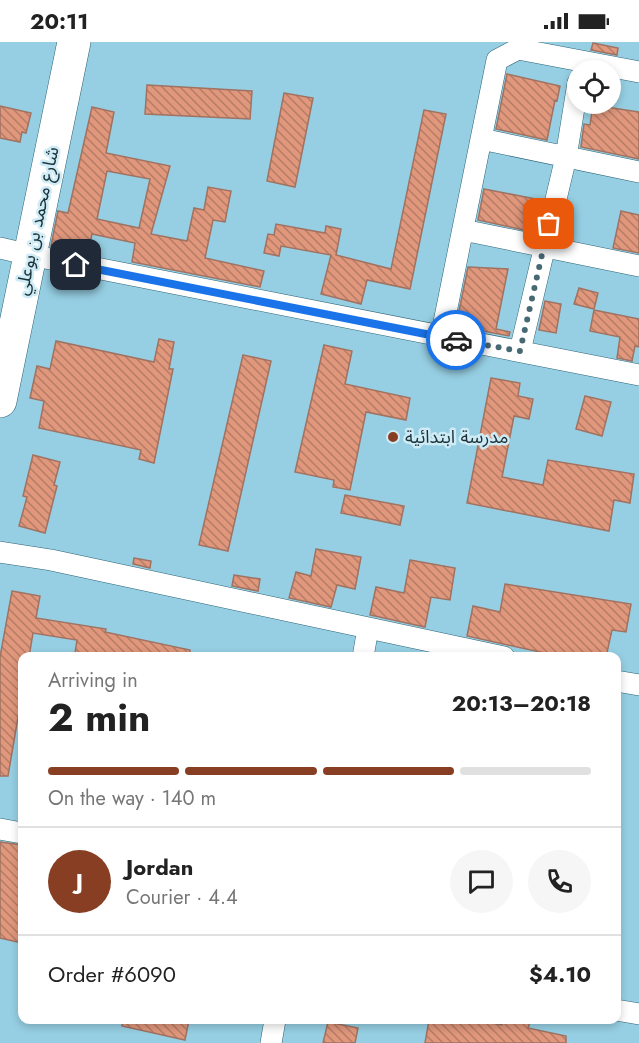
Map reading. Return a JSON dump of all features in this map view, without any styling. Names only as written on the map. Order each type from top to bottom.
[{"type":"main road","name":"شارع محمد بن بوعلي","points":[[0,401],[15,252],[74,42]]},
{"type":"street","points":[[441,337],[497,60],[518,49],[567,62]]},
{"type":"street","points":[[621,70],[639,72]]},
{"type":"street","points":[[520,351],[566,157],[573,114]]},
{"type":"street","points":[[481,140],[639,172]]},
{"type":"street","points":[[463,230],[639,266]]},
{"type":"street","points":[[15,252],[639,375]]},
{"type":"street","points":[[0,552],[51,560],[481,652]]},
{"type":"street","points":[[364,652],[368,628]]},
{"type":"street","points":[[621,682],[639,685]]},
{"type":"street","points":[[0,829],[18,832]]},
{"type":"street","points":[[621,1011],[639,1014]]},
{"type":"street","points":[[271,1043],[274,1024]]},
{"type":"building","points":[[593,43],[618,48],[617,55],[591,50]]},
{"type":"building","points":[[507,74],[560,86],[547,140],[496,129]]},
{"type":"building","points":[[147,85],[252,91],[250,119],[145,114]]},
{"type":"building","points":[[284,93],[313,98],[295,187],[267,181]]},
{"type":"building","points":[[0,106],[31,113],[26,133],[22,132],[20,142],[0,138]]},
{"type":"building","points":[[92,107],[114,112],[106,153],[170,166],[151,234],[187,241],[194,208],[204,210],[208,187],[231,191],[225,222],[213,220],[205,258],[264,271],[260,287],[132,262],[135,243],[92,234],[88,253],[51,246],[58,211],[68,213]],"holes":[[[107,171],[150,179],[139,228],[97,219]]]},
{"type":"building","points":[[621,109],[639,112],[639,159],[581,147],[584,124],[590,125],[592,114],[621,114]]},
{"type":"building","points":[[424,110],[446,114],[410,289],[367,280],[361,304],[321,294],[331,255],[281,246],[279,256],[264,253],[268,234],[274,235],[276,224],[325,233],[326,226],[341,229],[336,255],[391,269]]},
{"type":"building","points":[[484,189],[536,199],[529,231],[478,220]]},
{"type":"building","points":[[621,211],[639,215],[639,253],[613,248]]},
{"type":"building","points":[[468,267],[508,269],[496,329],[510,332],[509,336],[456,326]]},
{"type":"building","points":[[579,288],[598,293],[594,309],[574,304]]},
{"type":"building","points":[[545,301],[561,304],[556,333],[539,330]]},
{"type":"building","points":[[594,310],[639,319],[639,347],[635,346],[632,361],[617,358],[620,337],[590,331]]},
{"type":"building","points":[[159,339],[174,342],[169,369],[173,369],[154,463],[139,459],[141,450],[39,428],[44,401],[30,398],[37,366],[50,369],[56,341],[154,362]]},
{"type":"building","points":[[324,345],[352,351],[345,384],[410,398],[406,420],[366,412],[350,490],[333,487],[334,480],[295,472]]},
{"type":"building","points":[[243,355],[271,361],[228,551],[199,545]]},
{"type":"building","points":[[491,378],[520,383],[518,396],[533,399],[529,419],[514,416],[502,477],[543,485],[548,460],[634,474],[630,503],[614,500],[609,531],[467,503]]},
{"type":"building","points":[[585,396],[611,402],[602,436],[576,429]]},
{"type":"building","points":[[33,455],[60,462],[54,485],[57,486],[45,533],[19,526],[27,497],[23,496]]},
{"type":"building","points":[[345,495],[404,506],[400,525],[341,513]]},
{"type":"building","points":[[316,549],[361,557],[355,589],[337,585],[331,607],[289,598],[296,572],[311,576]]},
{"type":"building","points":[[134,558],[151,561],[150,568],[133,564]]},
{"type":"building","points":[[410,560],[455,568],[450,600],[431,597],[425,627],[370,615],[376,587],[404,593]]},
{"type":"building","points":[[234,575],[260,579],[258,591],[232,586]]},
{"type":"building","points":[[505,584],[631,604],[626,632],[612,630],[607,652],[540,652],[467,636],[473,606],[500,612]]},
{"type":"building","points":[[12,591],[40,596],[36,618],[106,629],[105,632],[190,650],[190,652],[75,652],[77,640],[33,633],[30,652],[18,652],[18,717],[8,776],[0,776],[0,657]]},
{"type":"building","points":[[0,842],[18,844],[18,942],[0,938]]},
{"type":"building","points":[[122,1024],[188,1024],[185,1040],[122,1026]]},
{"type":"building","points":[[328,1024],[358,1028],[355,1043],[323,1043]]},
{"type":"building","points":[[428,1024],[529,1024],[528,1028],[566,1036],[566,1043],[425,1043]]},
{"type":"way so far","points":[[456,340],[520,351],[549,224]]},
{"type":"place","name":"مدرسة ابتدائية","points":[[393,437]]},
{"type":"route","points":[[76,265],[456,340]]}]
